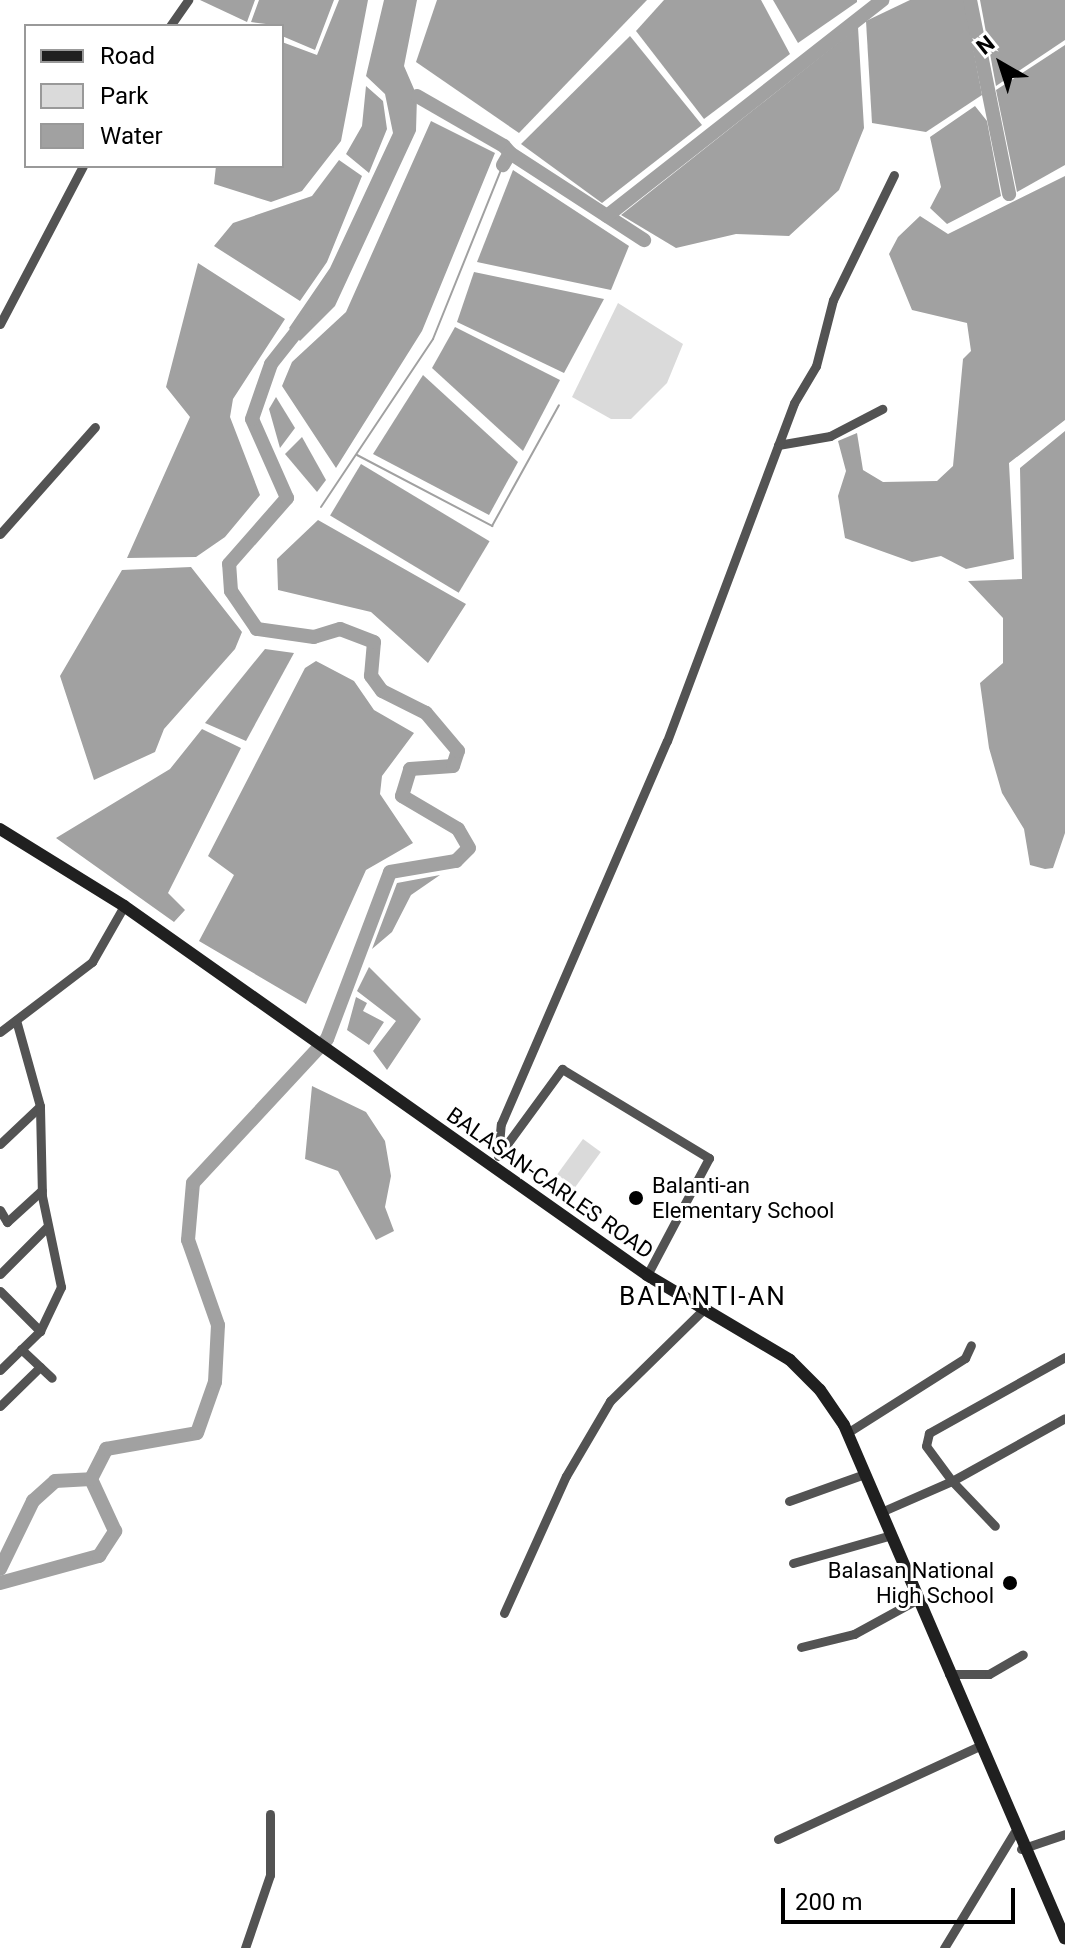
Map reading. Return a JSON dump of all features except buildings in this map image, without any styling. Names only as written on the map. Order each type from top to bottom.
[{"type":"main road","name":"BALASAN-CARLES ROAD","points":[[0,829],[124,906],[332,1052],[491,1169],[647,1275],[790,1360],[847,1433],[1014,1833],[1065,1939]]},
{"type":"street","points":[[171,24],[188,0]]},
{"type":"street","points":[[0,324],[82,168]]},
{"type":"street","points":[[498,1156],[501,1124],[667,741],[778,445],[816,366],[833,300],[894,175]]},
{"type":"street","points":[[778,445],[830,436],[882,409]]},
{"type":"street","points":[[0,534],[95,427]]},
{"type":"street","points":[[0,1032],[92,962],[124,906]]},
{"type":"street","points":[[0,1370],[40,1331],[61,1287],[46,1228],[40,1106],[16,1020]]},
{"type":"street","points":[[491,1169],[562,1069],[709,1158],[647,1275]]},
{"type":"street","points":[[0,1144],[40,1106]]},
{"type":"street","points":[[0,1210],[4,1225],[42,1190]]},
{"type":"street","points":[[0,1274],[46,1228]]},
{"type":"street","points":[[0,1291],[40,1331]]},
{"type":"street","points":[[504,1613],[566,1476],[610,1401],[703,1310]]},
{"type":"street","points":[[847,1433],[965,1358],[971,1345]]},
{"type":"street","points":[[21,1349],[52,1378]]},
{"type":"street","points":[[995,1526],[952,1481],[926,1446],[929,1433],[1065,1357]]},
{"type":"street","points":[[0,1406],[40,1367]]},
{"type":"street","points":[[881,1512],[952,1481],[1065,1418]]},
{"type":"street","points":[[789,1501],[865,1474]]},
{"type":"street","points":[[793,1563],[891,1535]]},
{"type":"street","points":[[801,1647],[854,1634],[918,1599]]},
{"type":"street","points":[[949,1674],[989,1674],[1023,1654]]},
{"type":"street","points":[[778,1839],[979,1746]]},
{"type":"street","points":[[245,1948],[270,1875],[270,1814]]},
{"type":"street","points":[[944,1948],[1014,1833]]},
{"type":"street","points":[[1021,1849],[1065,1834]]},
{"type":"green space","points":[[618,303],[683,344],[667,383],[631,419],[611,419],[572,397]]},
{"type":"green space","points":[[583,1139],[601,1152],[575,1188],[557,1175]]},
{"type":"water","points":[[200,0],[255,0],[247,22]]},
{"type":"water","points":[[259,0],[334,0],[315,50],[284,37],[284,24],[251,22]]},
{"type":"water","points":[[339,0],[368,0],[341,141],[302,191],[271,202],[214,184],[216,168],[284,168],[284,43],[317,55]]},
{"type":"water","points":[[384,0],[417,0],[404,66],[417,96],[416,131],[335,306],[300,341],[289,328],[330,268],[393,133],[385,94],[366,76]]},
{"type":"water","points":[[437,0],[647,0],[519,133],[416,62]]},
{"type":"water","points":[[664,0],[761,0],[790,54],[704,119],[636,31]]},
{"type":"water","points":[[773,0],[857,0],[857,2],[798,43]]},
{"type":"water","points":[[910,0],[964,0],[982,95],[926,132],[872,123],[866,21]]},
{"type":"water","points":[[980,0],[1065,0],[1065,40],[996,86]]},
{"type":"water","points":[[858,27],[864,128],[839,190],[789,236],[736,234],[676,248],[621,215]]},
{"type":"water","points":[[630,36],[702,125],[602,203],[521,144]]},
{"type":"water","points":[[1065,45],[1065,165],[1017,192],[996,90]]},
{"type":"water","points":[[366,86],[383,101],[387,129],[369,173],[346,154],[362,126]]},
{"type":"water","points":[[975,106],[987,121],[1001,196],[947,224],[930,208],[941,187],[930,137]]},
{"type":"water","points":[[431,121],[495,153],[422,331],[336,468],[282,386],[292,362],[346,312]]},
{"type":"water","points":[[339,160],[362,176],[327,262],[300,301],[214,246],[233,223],[312,196]]},
{"type":"water","points":[[513,170],[629,246],[611,290],[477,262]]},
{"type":"water","points":[[1065,176],[1065,420],[1009,463],[1014,559],[966,569],[941,556],[912,562],[845,538],[838,496],[846,471],[838,441],[857,433],[863,470],[883,482],[937,481],[953,466],[963,359],[971,351],[967,323],[912,310],[889,254],[898,237],[920,216],[948,234]]},
{"type":"water","points":[[198,263],[285,319],[233,399],[230,417],[260,495],[225,537],[196,557],[127,558],[190,417],[166,387]]},
{"type":"water","points":[[474,272],[604,299],[564,373],[457,322]]},
{"type":"water","points":[[455,327],[560,380],[523,451],[432,368]]},
{"type":"water","points":[[423,375],[518,462],[489,515],[373,454]]},
{"type":"water","points":[[276,397],[295,428],[280,448],[269,409]]},
{"type":"water","points":[[1065,431],[1065,833],[1053,868],[1045,869],[1030,865],[1024,829],[1002,793],[989,748],[980,683],[1003,663],[1003,618],[968,581],[1022,579],[1020,468]]},
{"type":"water","points":[[302,437],[326,480],[317,492],[285,454]]},
{"type":"water","points":[[361,464],[490,541],[459,593],[330,515]]},
{"type":"water","points":[[318,520],[466,604],[428,663],[371,612],[278,590],[277,559]]},
{"type":"water","points":[[191,567],[242,632],[235,649],[164,729],[155,752],[94,780],[60,676],[122,570]]},
{"type":"water","points":[[265,649],[294,653],[246,741],[205,723]]},
{"type":"water","points":[[316,661],[354,681],[374,710],[414,733],[382,776],[380,794],[413,843],[366,870],[306,1004],[199,941],[234,875],[208,856],[305,668]]},
{"type":"water","points":[[202,729],[241,748],[168,893],[185,910],[174,922],[56,838],[170,769]]},
{"type":"water","points":[[440,875],[411,895],[392,932],[372,949],[397,883]]},
{"type":"water","points":[[369,967],[421,1019],[387,1070],[373,1051],[396,1021],[357,991]]},
{"type":"water","points":[[356,997],[367,1003],[363,1011],[384,1022],[369,1045],[347,1030]]},
{"type":"water","points":[[312,1086],[366,1112],[385,1141],[391,1176],[385,1207],[394,1231],[376,1240],[338,1171],[305,1159]]},
{"type":"waterway","points":[[607,216],[882,0]]},
{"type":"waterway","points":[[970,0],[1009,194]]},
{"type":"waterway","points":[[417,96],[504,146],[510,153],[503,165]]},
{"type":"waterway","points":[[510,153],[644,240]]},
{"type":"waterway","points":[[321,507],[433,339],[503,165]]},
{"type":"waterway","points":[[0,1583],[99,1556],[115,1531],[91,1479],[106,1449],[197,1433],[215,1382],[218,1325],[188,1240],[193,1183],[327,1039],[390,872],[456,861],[469,848],[458,829],[402,796],[410,769],[453,766],[458,751],[426,713],[382,691],[371,676],[374,642],[340,629],[314,637],[257,629],[231,591],[229,564],[287,498],[252,419],[271,364],[305,321]]},
{"type":"waterway","points":[[357,455],[492,526],[559,405]]},
{"type":"waterway","points":[[0,1569],[33,1501],[55,1481],[91,1479]]},
{"type":"place","name":"Balanti-an Elementary School","points":[[636,1198]]},
{"type":"place","name":"Balasan National High School","points":[[1010,1583]]},
{"type":"district","name":"BALANTI-AN","points":[[703,1297]]}]
